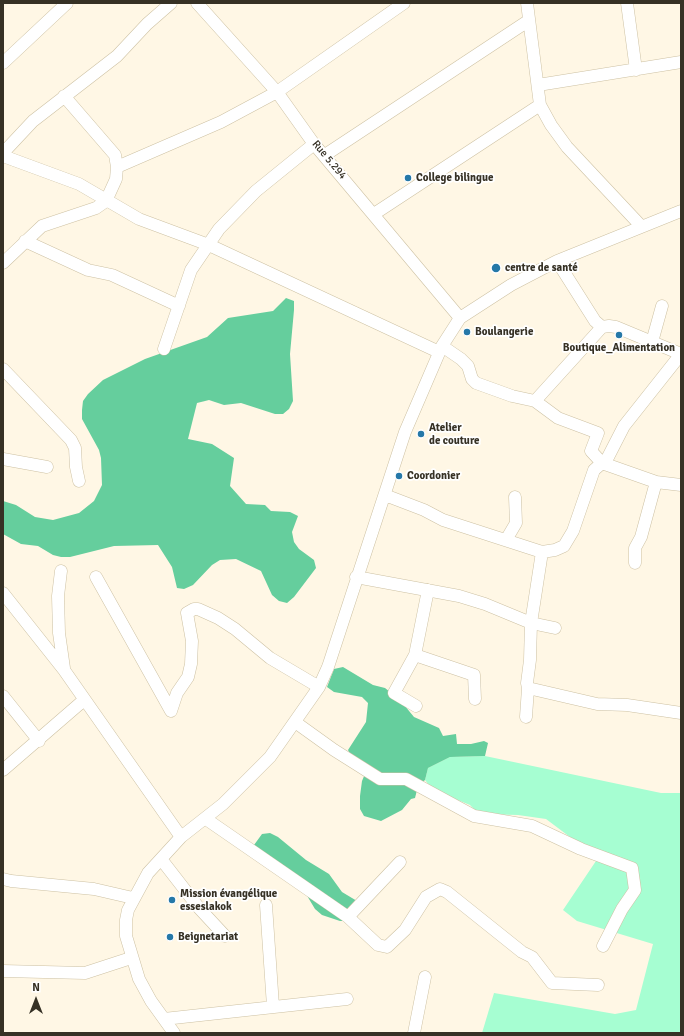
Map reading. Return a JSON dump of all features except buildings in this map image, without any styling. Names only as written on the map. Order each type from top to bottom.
[{"type":"street","points":[[3,63],[68,3]]},
{"type":"street","points":[[172,3],[147,24],[116,56],[33,121],[3,154],[79,184],[139,219],[209,245],[461,359],[468,366],[472,379],[476,383],[512,396],[535,401],[558,418],[598,433],[591,451],[604,463],[656,482],[681,485]]},
{"type":"street","name":"Rue 5.294","points":[[197,3],[277,92],[314,144],[325,155],[460,318]]},
{"type":"street","points":[[118,167],[221,122],[277,92],[404,3]]},
{"type":"street","points":[[528,3],[528,21],[540,105],[551,125],[567,147],[641,226]]},
{"type":"street","points":[[627,3],[636,70]]},
{"type":"street","points":[[325,155],[528,21]]},
{"type":"street","points":[[538,85],[681,62]]},
{"type":"street","points":[[3,264],[42,226],[96,208],[106,201],[116,179],[118,167],[115,155],[64,96]]},
{"type":"street","points":[[374,214],[540,105]]},
{"type":"street","points":[[164,349],[191,270],[224,223],[256,191],[314,144]]},
{"type":"street","points":[[174,1033],[151,1001],[142,984],[132,958],[126,936],[126,920],[133,898],[148,873],[181,837],[206,819],[270,757],[319,687],[328,667],[356,577],[384,498],[405,432],[440,349],[460,318],[511,285],[557,261],[681,211]]},
{"type":"street","points":[[25,241],[88,270],[112,275],[179,306]]},
{"type":"street","points":[[384,498],[390,497],[424,510],[443,520],[542,552],[555,550],[564,546],[574,531],[594,470],[604,463],[624,426],[681,354],[616,327],[602,327],[595,321],[557,261]]},
{"type":"street","points":[[652,342],[662,306]]},
{"type":"street","points":[[535,401],[602,327]]},
{"type":"street","points":[[3,369],[71,440],[75,448],[76,467],[79,480]]},
{"type":"street","points":[[3,459],[47,467]]},
{"type":"street","points":[[634,563],[635,548],[641,537],[656,482]]},
{"type":"street","points":[[506,540],[516,523],[516,497]]},
{"type":"street","points":[[526,717],[531,623],[542,552]]},
{"type":"street","points":[[61,571],[58,603],[59,633],[64,670]]},
{"type":"street","points":[[96,577],[170,711],[177,693],[188,677],[191,664],[192,641],[187,613],[194,609],[198,609],[218,618],[235,629],[270,658],[319,687]]},
{"type":"street","points":[[356,577],[428,590],[485,604],[531,623],[555,628]]},
{"type":"street","points":[[416,706],[394,693],[415,655],[428,590]]},
{"type":"street","points":[[3,593],[64,670],[181,837]]},
{"type":"street","points":[[415,655],[474,675],[475,699]]},
{"type":"street","points":[[528,688],[597,704],[627,705],[681,714]]},
{"type":"street","points":[[3,696],[39,741]]},
{"type":"street","points":[[3,770],[39,741],[84,700]]},
{"type":"street","points":[[295,722],[334,750],[380,779],[406,779],[474,816],[532,826],[581,849],[632,868],[634,890],[622,908],[603,946]]},
{"type":"street","points":[[206,819],[348,917],[378,945],[387,947],[405,930],[426,897],[440,889],[447,892],[522,952],[532,957],[552,983],[598,985]]},
{"type":"street","points":[[161,859],[199,908],[226,936]]},
{"type":"street","points":[[348,917],[400,862]]},
{"type":"street","points":[[3,879],[87,888],[133,898]]},
{"type":"street","points":[[266,905],[273,1006]]},
{"type":"street","points":[[3,971],[85,973],[132,958]]},
{"type":"street","points":[[414,1033],[425,977]]},
{"type":"street","points":[[164,1019],[347,999]]},
{"type":"green space","points":[[286,298],[294,301],[290,354],[293,401],[289,409],[283,414],[275,414],[241,403],[224,405],[209,400],[197,403],[188,439],[212,444],[234,458],[230,486],[246,504],[265,505],[271,511],[290,512],[298,516],[292,532],[294,542],[299,549],[314,560],[316,568],[294,597],[287,603],[279,601],[272,595],[261,571],[236,559],[220,560],[212,565],[193,585],[184,589],[177,588],[172,567],[158,545],[114,546],[70,557],[61,557],[53,555],[38,546],[21,544],[3,534],[3,501],[16,505],[35,517],[53,520],[79,513],[94,501],[102,485],[101,458],[99,450],[82,419],[82,410],[83,401],[88,394],[103,380],[145,359],[207,337],[228,318],[273,311]]},
{"type":"green space","points":[[343,667],[373,685],[385,688],[400,700],[414,717],[439,728],[443,736],[456,734],[457,744],[471,744],[484,741],[488,743],[485,756],[450,757],[428,768],[425,780],[418,786],[415,798],[411,799],[402,810],[381,821],[364,816],[360,809],[360,796],[362,781],[367,769],[352,758],[348,750],[366,722],[368,703],[362,697],[334,692],[327,687],[334,669]]},
{"type":"green space","points":[[485,756],[661,793],[681,793],[681,1033],[482,1033],[494,993],[615,1014],[636,1010],[653,944],[577,921],[563,910],[598,858],[546,819],[518,815],[479,814],[470,805],[433,790],[425,780],[428,768],[450,757]]},
{"type":"green space","points":[[270,833],[278,837],[306,860],[329,874],[342,892],[357,901],[349,921],[340,921],[322,915],[315,909],[303,889],[254,845],[262,834]]},
{"type":"place","name":"College bilingue","points":[[408,178]]},
{"type":"place","name":"centre de santé","points":[[496,268]]},
{"type":"place","name":"Boulangerie","points":[[467,332]]},
{"type":"place","name":"Boutique_Alimentation","points":[[619,335]]},
{"type":"place","name":"Atelier de couture","points":[[421,434]]},
{"type":"place","name":"Coordonier","points":[[399,476]]},
{"type":"place","name":"Mission évangélique esseslakok","points":[[172,900]]},
{"type":"place","name":"Beignetariat","points":[[170,937]]}]
